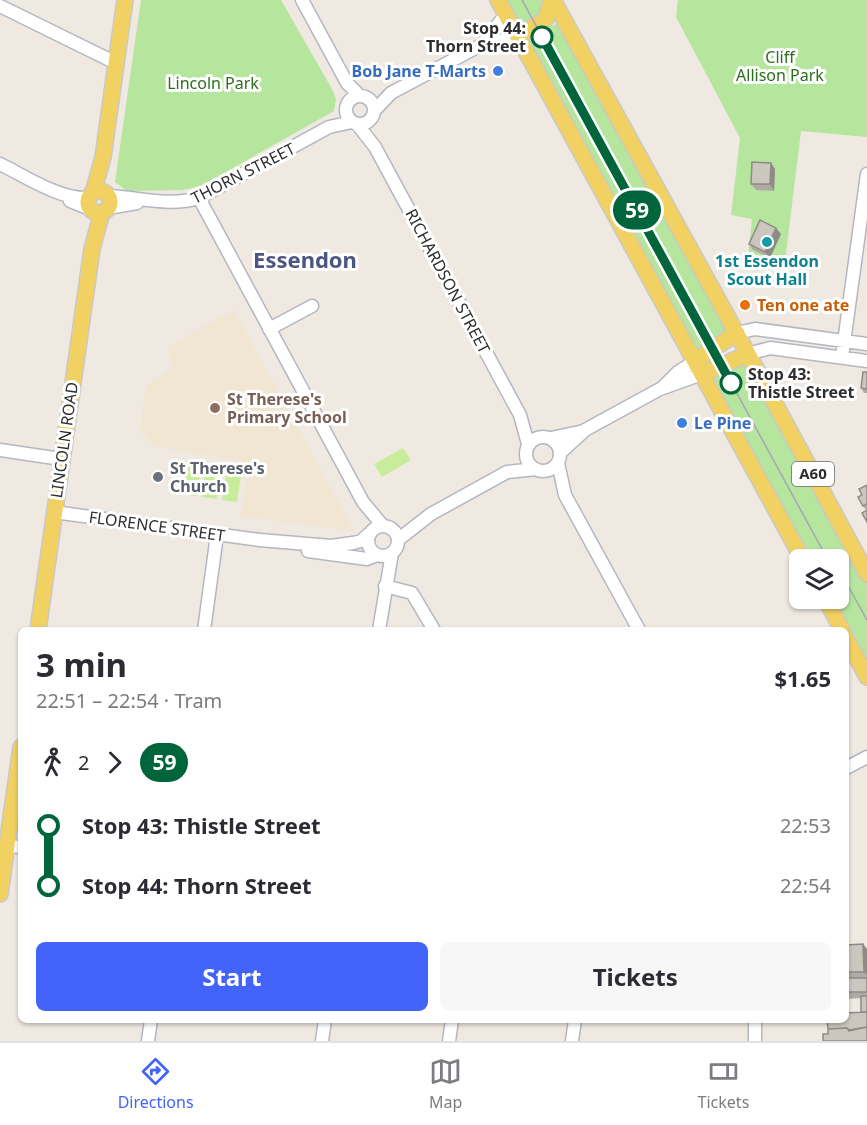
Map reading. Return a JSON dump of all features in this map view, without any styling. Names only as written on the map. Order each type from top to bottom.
[{"type":"main road","name":"LINCOLN ROAD","points":[[38,627],[125,0]]},
{"type":"main road","points":[[498,0],[797,549]]},
{"type":"main road","points":[[518,36],[546,19],[552,0]]},
{"type":"main road","name":"A60","points":[[552,0],[737,333],[867,574]]},
{"type":"main road","points":[[699,367],[737,333]]},
{"type":"main road","points":[[699,367],[748,354]]},
{"type":"main road","points":[[831,609],[840,627]]},
{"type":"main road","points":[[849,644],[867,677]]},
{"type":"main road","points":[[0,894],[14,846],[18,789]]},
{"type":"street","points":[[302,0],[355,101],[391,93],[483,44],[518,36]]},
{"type":"street","points":[[0,6],[116,63]]},
{"type":"street","points":[[483,44],[506,14]]},
{"type":"street","points":[[372,116],[391,93]]},
{"type":"street","name":"RICHARDSON STREET","points":[[375,147],[373,103],[355,101],[354,123],[375,147],[520,415],[527,448]]},
{"type":"street","name":"THORN STREET","points":[[329,128],[355,101]]},
{"type":"street","name":"THORN STREET","points":[[98,203],[185,202],[199,198],[329,128],[366,123],[372,116]]},
{"type":"street","points":[[0,164],[72,202],[98,203]]},
{"type":"street","points":[[842,357],[867,174]]},
{"type":"street","points":[[199,198],[363,502],[379,529],[399,539]]},
{"type":"street","points":[[269,329],[312,306]]},
{"type":"street","points":[[737,333],[755,329],[867,344]]},
{"type":"street","points":[[748,354],[770,348],[867,361]]},
{"type":"street","points":[[379,529],[368,543],[373,552],[386,556],[398,547],[399,539],[431,514],[507,472],[532,440],[585,430],[699,367]]},
{"type":"street","name":"RICHARDSON STREET","points":[[520,415],[547,437]]},
{"type":"street","points":[[507,472],[550,469],[585,430]]},
{"type":"street","points":[[547,437],[558,444],[566,495],[637,627]]},
{"type":"street","points":[[527,448],[528,462],[566,495]]},
{"type":"street","points":[[0,450],[61,459]]},
{"type":"street","name":"FLORENCE STREET","points":[[54,512],[260,540],[343,545],[361,541],[379,529],[431,514]]},
{"type":"street","points":[[204,627],[217,535]]},
{"type":"street","name":"FLORENCE STREET","points":[[260,540],[309,551],[367,559],[378,555]]},
{"type":"street","points":[[379,627],[392,553]]},
{"type":"street","points":[[378,555],[385,586]]},
{"type":"street","points":[[385,586],[412,593],[432,627]]},
{"type":"street","points":[[849,766],[867,757]]},
{"type":"street","points":[[148,1041],[151,1023]]},
{"type":"street","points":[[322,1041],[325,1023]]},
{"type":"street","points":[[449,1041],[452,1023]]},
{"type":"street","points":[[572,1041],[575,1023]]},
{"type":"street","points":[[755,1023],[755,1041]]},
{"type":"shaded area","name":"St Therese's Primary School","points":[[234,310],[354,531],[238,516],[242,511],[247,462],[154,446],[140,430],[146,386],[172,369],[168,347]]},
{"type":"green space","name":"Lincoln Park","points":[[141,0],[281,0],[332,89],[336,99],[334,111],[201,186],[183,190],[127,191],[115,182]]},
{"type":"green space","points":[[507,0],[541,0],[547,11],[520,25]]},
{"type":"green space","name":"Cliff Allison Park","points":[[678,0],[867,0],[867,137],[801,131],[785,262],[748,257],[752,219],[731,215],[740,138],[676,17]]},
{"type":"green space","points":[[558,23],[729,332],[697,353],[526,40]]},
{"type":"green space","points":[[746,362],[848,549],[805,549],[710,377]]},
{"type":"green space","points":[[403,448],[411,460],[382,477],[374,464]]},
{"type":"green space","points":[[186,461],[201,464],[197,496],[182,494]]},
{"type":"green space","points":[[206,464],[221,466],[217,499],[202,497]]},
{"type":"green space","points":[[227,467],[242,469],[237,502],[222,500]]},
{"type":"green space","points":[[849,550],[867,583],[867,665],[849,632],[849,627],[846,627],[836,609],[849,609]]},
{"type":"building","points":[[752,162],[771,163],[770,184],[751,184]]},
{"type":"building","points":[[760,220],[776,228],[765,252],[749,244]]},
{"type":"building","points":[[863,372],[867,372],[867,389],[861,388]]},
{"type":"building","points":[[867,485],[867,504],[863,506],[858,497],[862,495],[859,489]]},
{"type":"building","points":[[867,510],[867,522],[862,513]]},
{"type":"building","points":[[863,944],[864,972],[849,972],[849,945]]},
{"type":"building","points":[[849,978],[867,978],[867,992],[849,992]]},
{"type":"building","points":[[861,996],[867,996],[867,1012],[861,1012]]},
{"type":"building","points":[[867,1012],[867,1027],[849,1030],[847,1028],[828,1029],[827,1023],[849,1023],[849,1013]]},
{"type":"building","points":[[867,1027],[867,1041],[823,1041],[823,1034],[828,1034],[828,1029],[847,1028],[849,1031]]},
{"type":"tram line","points":[[522,0],[822,549]]},
{"type":"tram line","name":"59","points":[[542,37],[731,383]]},
{"type":"tram line","points":[[849,588],[867,620]]},
{"type":"place","name":"Stop 44: Thorn Street","points":[[542,37]]},
{"type":"place","name":"Bob Jane T-Marts","points":[[498,71]]},
{"type":"place","name":"1st Essendon Scout Hall","points":[[767,242]]},
{"type":"place","name":"Ten one ate","points":[[745,305]]},
{"type":"place","name":"Stop 43: Thistle Street","points":[[731,383]]},
{"type":"place","name":"St Therese's Primary School","points":[[215,408]]},
{"type":"place","name":"Le Pine","points":[[682,423]]},
{"type":"place","name":"St Therese's Church","points":[[158,477]]},
{"type":"district","name":"Essendon","points":[[305,260]]}]
